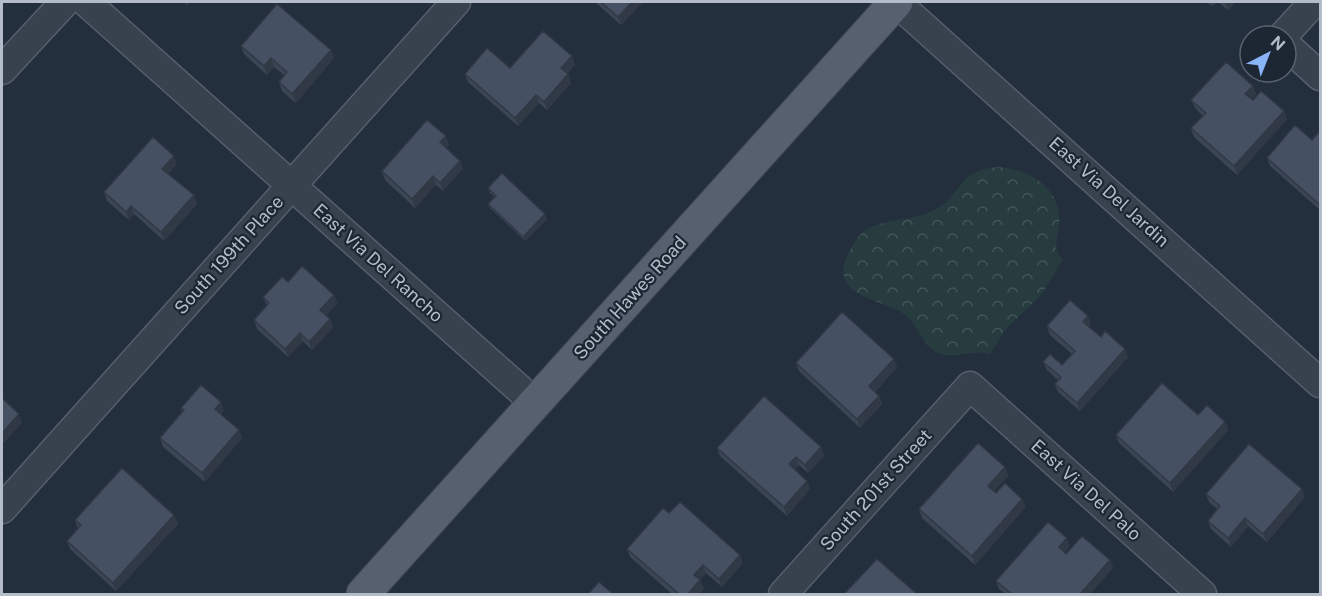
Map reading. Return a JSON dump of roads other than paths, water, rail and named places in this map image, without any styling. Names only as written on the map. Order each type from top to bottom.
[{"type":"main road","name":"South Hawes Road","points":[[363,594],[896,2]]},
{"type":"street","points":[[2,70],[65,2]]},
{"type":"street","name":"East Via Del Rancho","points":[[86,2],[535,403]]},
{"type":"street","name":"South 199th Place","points":[[2,509],[456,2]]},
{"type":"street","name":"East Via Del Jardin","points":[[896,2],[1320,382]]},
{"type":"street","points":[[1294,24],[1314,2]]},
{"type":"street","points":[[1298,56],[1320,76]]},
{"type":"street","name":"South 201st Street","points":[[783,594],[970,386]]},
{"type":"street","name":"East Via Del Palo","points":[[970,386],[1202,594]]}]
